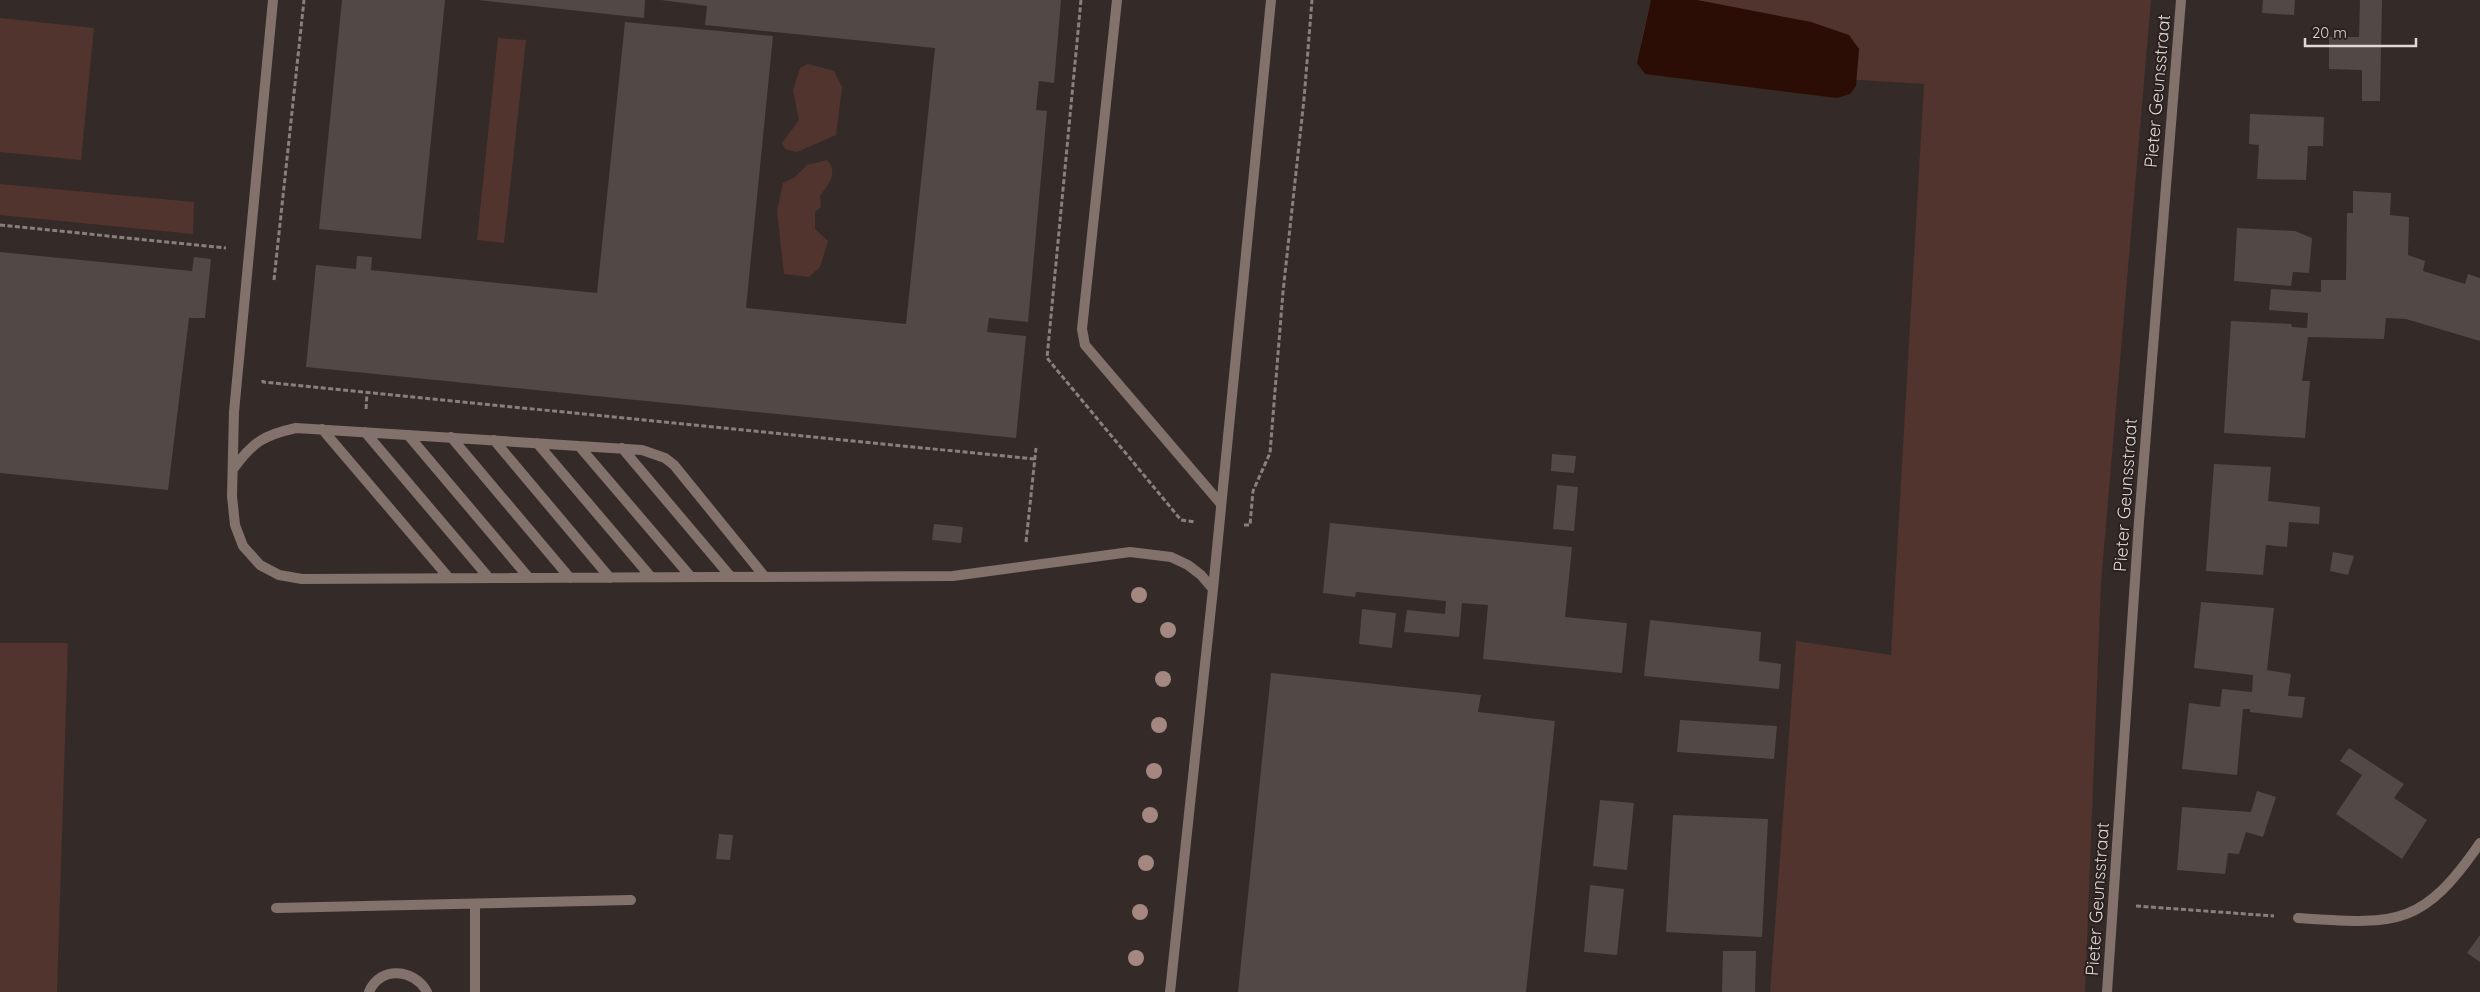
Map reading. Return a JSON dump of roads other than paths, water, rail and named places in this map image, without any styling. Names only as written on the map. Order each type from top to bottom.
[{"type":"street","points":[[273,0],[234,412],[232,496],[235,525],[243,546],[260,565],[279,575],[302,579],[953,576],[1104,554],[1130,552],[1171,557],[1201,575],[1213,589]]},
{"type":"street","points":[[1116,0],[1082,329],[1085,345],[1221,504]]},
{"type":"street","points":[[1170,992],[1213,589],[1270,0]]},
{"type":"street","name":"Pieter Geunsstraat","points":[[2107,992],[2138,531],[2181,0]]},
{"type":"street","points":[[234,468],[249,447],[270,433],[296,428],[622,448],[652,452],[674,465],[765,577]]},
{"type":"street","points":[[322,429],[449,578]]},
{"type":"street","points":[[365,432],[489,578]]},
{"type":"street","points":[[408,435],[529,578]]},
{"type":"street","points":[[451,437],[570,578]]},
{"type":"street","points":[[494,440],[610,578]]},
{"type":"street","points":[[537,443],[651,578]]},
{"type":"street","points":[[579,446],[691,577]]},
{"type":"street","points":[[622,448],[731,577]]},
{"type":"street","points":[[2298,918],[2376,921],[2404,916],[2422,907],[2439,895],[2480,843]]},
{"type":"street","points":[[276,908],[631,900]]},
{"type":"street","points":[[475,904],[475,992]]},
{"type":"street","points":[[369,992],[374,983],[380,978],[397,972],[419,980],[427,992]]}]
